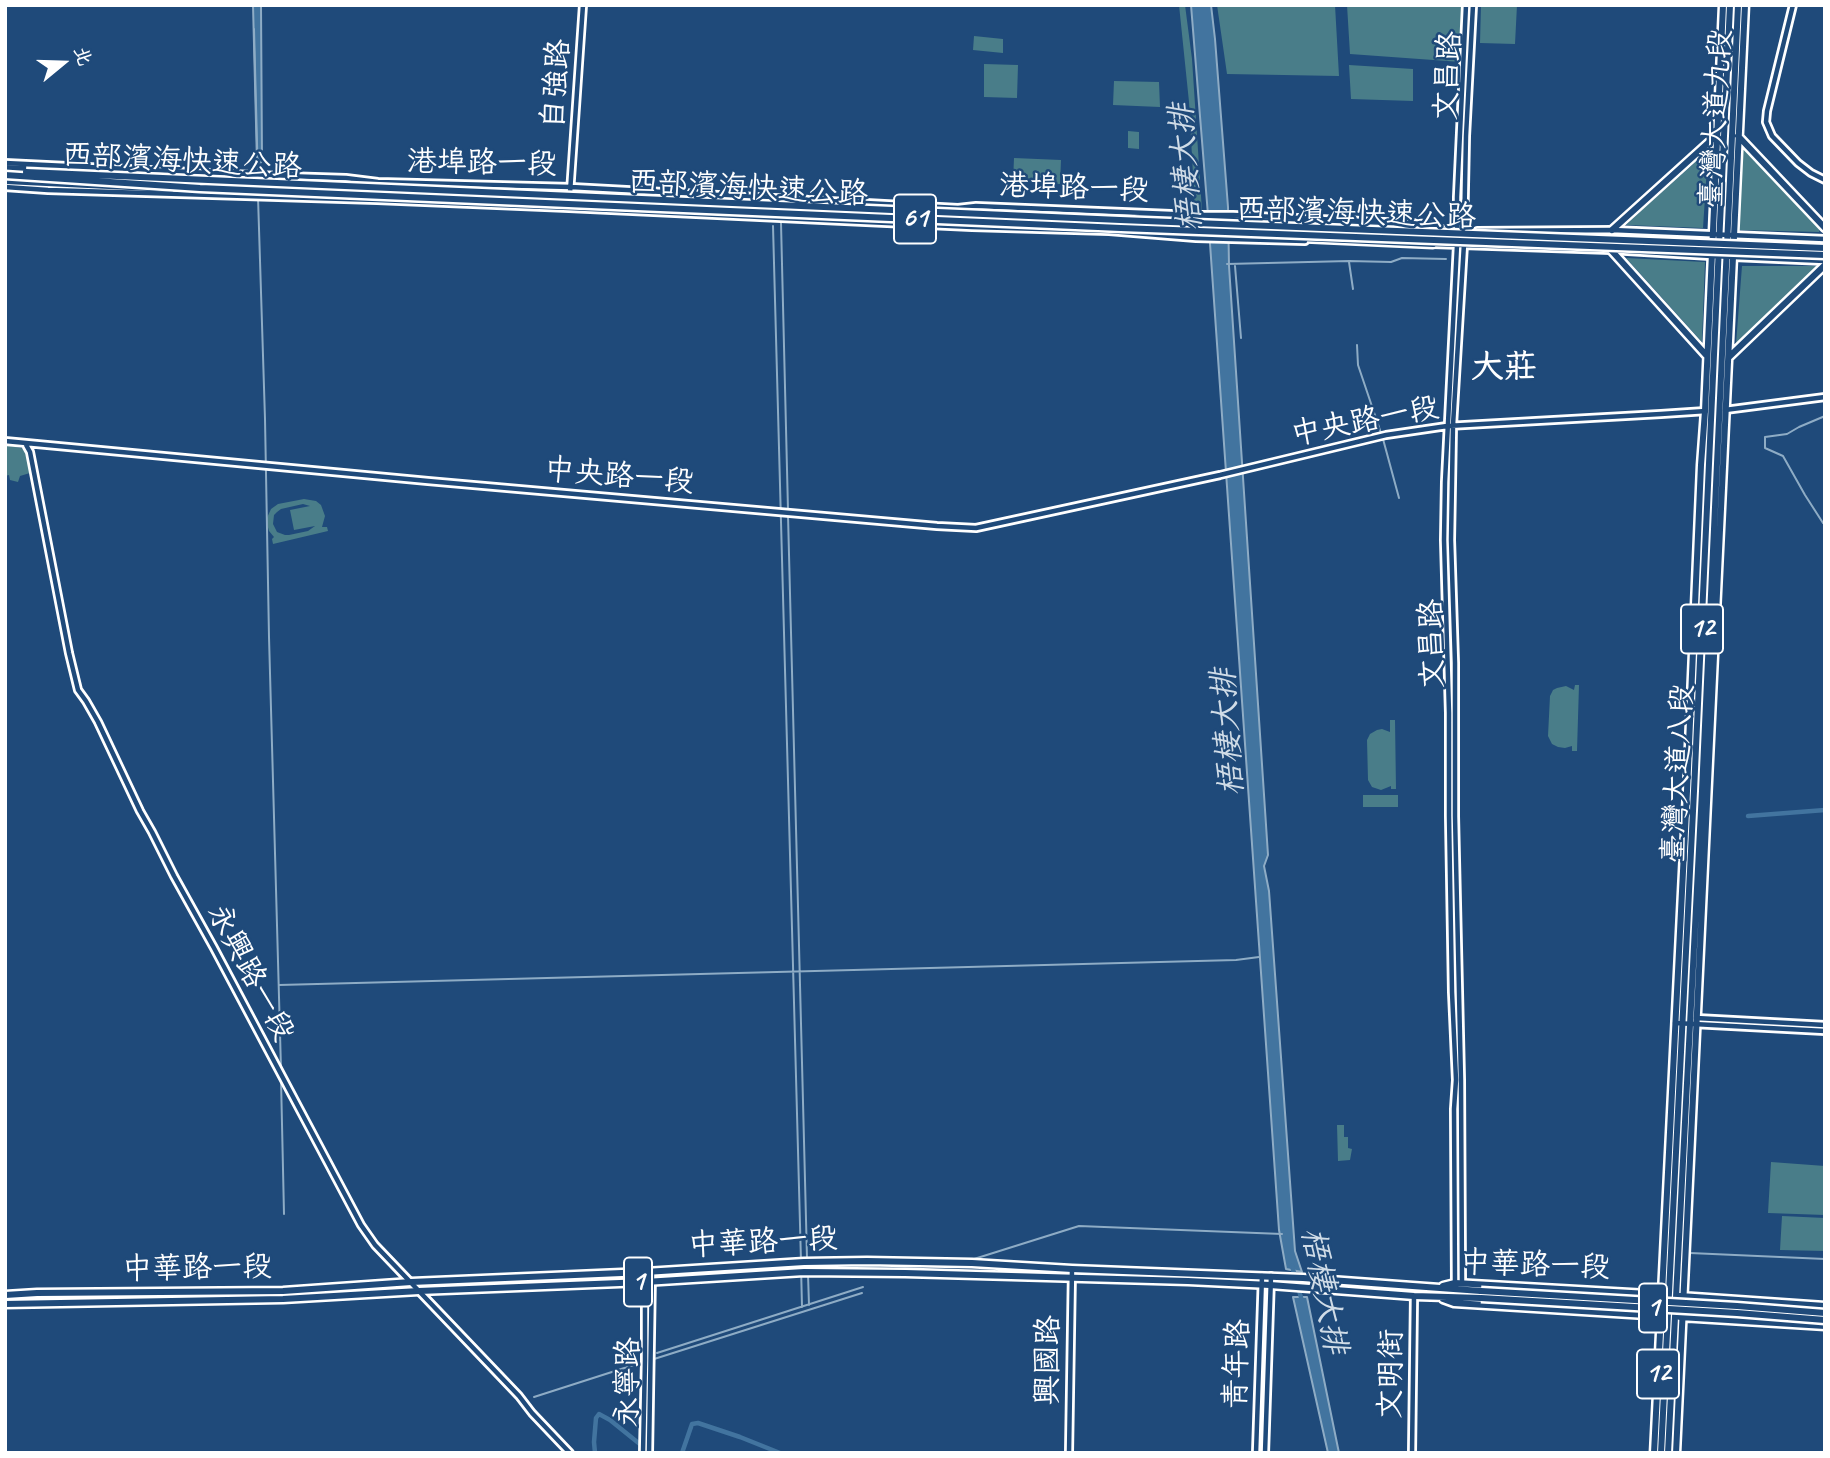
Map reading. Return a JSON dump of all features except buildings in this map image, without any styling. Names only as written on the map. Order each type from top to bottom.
[{"type":"main road","name":"臺灣大道九段","points":[[1723,5],[1728,136]]},
{"type":"main road","name":"臺灣大道九段","points":[[1723,234],[1730,5]]},
{"type":"main road","name":"臺灣大道九段","points":[[1723,234],[1738,5]]},
{"type":"main road","name":"臺灣大道九段","points":[[1728,136],[1745,5]]},
{"type":"main road","points":[[1612,230],[1695,153],[1728,136],[1825,228]]},
{"type":"main road","name":"西部濱海快速公路","points":[[5,172],[1825,248]]},
{"type":"main road","name":"西部濱海快速公路","points":[[5,172],[200,188],[1825,255]]},
{"type":"main road","points":[[1119,220],[1165,217],[1439,229]]},
{"type":"main road","points":[[1121,228],[1144,232],[1433,244]]},
{"type":"main road","name":"臺灣大道八段","points":[[1661,1453],[1672,1316],[1723,234]]},
{"type":"main road","name":"臺灣大道八段","points":[[1668,1453],[1672,1316],[1715,410],[1710,356],[1723,234]]},
{"type":"main road","points":[[1611,250],[1710,356]]},
{"type":"main road","name":"臺灣大道八段","points":[[1715,410],[1729,357],[1722,257]]},
{"type":"main road","points":[[1729,357],[1825,263]]},
{"type":"main road","name":"中華路一段","points":[[5,1295],[283,1291],[411,1282],[867,1261],[1271,1276],[1438,1287],[1481,1295]]},
{"type":"main road","name":"中華路一段","points":[[5,1304],[283,1299],[804,1272],[1262,1284],[1414,1296],[1481,1295]]},
{"type":"main road","name":"中華路一段","points":[[1438,1287],[1459,1283],[1673,1296]]},
{"type":"main road","name":"1","points":[[1481,1295],[1825,1313]]},
{"type":"main road","name":"1","points":[[1481,1295],[1825,1320]]},
{"type":"main road","name":"1","points":[[1673,1296],[1825,1306]]},
{"type":"main road","name":"中華路一段","points":[[1438,1297],[1454,1303],[1672,1316]]},
{"type":"main road","name":"臺灣大道八段","points":[[1654,1453],[1672,1316]]},
{"type":"main road","name":"臺灣大道八段","points":[[1672,1316],[1676,1453]]},
{"type":"main road","name":"1","points":[[1672,1316],[1825,1326]]},
{"type":"street","name":"自強路","points":[[569,208],[583,5]]},
{"type":"street","name":"文昌路","points":[[1459,1283],[1444,540],[1466,5]]},
{"type":"street","name":"文昌路","points":[[1459,1283],[1461,1080],[1451,540],[1454,425],[1465,231],[1466,135],[1474,5]]},
{"type":"street","points":[[1793,5],[1766,122],[1772,136],[1798,163],[1825,180]]},
{"type":"street","name":"港埠路一段","points":[[5,172],[346,178],[378,182],[571,187],[958,208],[976,206],[1427,224],[1439,229]]},
{"type":"street","points":[[5,172],[333,191],[377,200]]},
{"type":"street","points":[[333,191],[378,182]]},
{"type":"street","name":"港埠路一段","points":[[5,187],[1109,231],[1196,238],[1412,246],[1433,244]]},
{"type":"street","name":"港埠路一段","points":[[958,208],[996,218],[1395,235],[1439,229],[1612,230],[1825,239]]},
{"type":"street","name":"港埠路一段","points":[[958,226],[996,218]]},
{"type":"street","name":"港埠路一段","points":[[1395,235],[1433,244],[1457,246],[1611,250],[1825,263]]},
{"type":"street","name":"中央路一段","points":[[5,441],[976,528],[1386,435],[1454,425],[1715,410],[1825,397]]},
{"type":"street","name":"永興路一段","points":[[25,443],[30,452],[78,690],[98,722],[139,811],[360,1225],[375,1245],[570,1453]]},
{"type":"street","points":[[1686,1020],[1825,1025]]},
{"type":"street","points":[[1686,1020],[1825,1031]]},
{"type":"street","name":"興國路","points":[[1069,1453],[1072,1269]]},
{"type":"street","name":"永寧路","points":[[648,1271],[649,1453]]},
{"type":"street","name":"青年路","points":[[1256,1453],[1262,1276]]},
{"type":"street","name":"青年路","points":[[1265,1453],[1271,1276]]},
{"type":"street","name":"永寧路","points":[[643,1453],[649,1281]]},
{"type":"street","name":"文明街","points":[[1412,1453],[1414,1296]]},
{"type":"green space","points":[[1179,5],[1185,5],[1192,59],[1202,211],[1195,210],[1189,102]]},
{"type":"green space","points":[[1217,5],[1335,5],[1339,76],[1227,74]]},
{"type":"green space","points":[[1347,5],[1462,5],[1461,62],[1350,54]]},
{"type":"green space","points":[[1481,5],[1517,5],[1515,44],[1480,43]]},
{"type":"green space","points":[[974,36],[1003,39],[1003,53],[973,50]]},
{"type":"green space","points":[[984,64],[1018,65],[1017,98],[984,97]]},
{"type":"green space","points":[[1349,65],[1413,69],[1413,101],[1351,99]]},
{"type":"green space","points":[[1114,81],[1159,82],[1160,107],[1113,105]]},
{"type":"green space","points":[[1128,131],[1139,132],[1139,149],[1128,148]]},
{"type":"green space","points":[[1742,147],[1816,224],[1819,232],[1738,230]]},
{"type":"green space","points":[[1708,151],[1703,228],[1626,225],[1644,208]]},
{"type":"green space","points":[[1014,158],[1061,160],[1060,184],[1013,182]]},
{"type":"green space","points":[[1626,258],[1705,262],[1702,342]]},
{"type":"green space","points":[[1742,266],[1820,266],[1736,344]]},
{"type":"green space","points":[[5,445],[26,449],[30,473],[20,476],[18,482],[10,480],[9,475],[5,476]]},
{"type":"green space","points":[[304,499],[316,501],[321,505],[325,516],[322,527],[327,527],[328,531],[273,544],[274,537],[266,520],[271,509],[278,504]],"holes":[[[303,504],[310,506],[290,510],[294,530],[315,526],[308,531],[289,535],[277,532],[273,524],[277,512]]]},
{"type":"green space","points":[[1575,685],[1579,685],[1577,751],[1572,751],[1572,746],[1565,748],[1552,744],[1548,736],[1550,696],[1553,690],[1566,686],[1574,690]]},
{"type":"green space","points":[[1390,720],[1395,720],[1396,789],[1391,789],[1391,786],[1381,790],[1372,787],[1368,780],[1367,740],[1370,734],[1377,730],[1390,732]]},
{"type":"green space","points":[[1363,795],[1398,795],[1398,807],[1363,807]]},
{"type":"green space","points":[[1337,1125],[1344,1125],[1344,1137],[1348,1137],[1348,1148],[1352,1149],[1350,1160],[1338,1161]]},
{"type":"green space","points":[[1771,1162],[1825,1166],[1825,1215],[1768,1213]]},
{"type":"green space","points":[[1782,1216],[1825,1218],[1825,1251],[1780,1250]]},
{"type":"water","points":[[253,5],[261,5],[262,162],[257,163]]},
{"type":"water","points":[[1191,5],[1211,5],[1215,39],[1268,855],[1264,866],[1269,891],[1295,1251],[1302,1272],[1286,1269],[1279,1230]]},
{"type":"water","points":[[1293,1297],[1307,1297],[1339,1453],[1328,1453]]},
{"type":"waterway","points":[[254,29],[258,181]]},
{"type":"waterway","points":[[258,197],[281,1069]]},
{"type":"waterway","points":[[781,223],[788,510]]},
{"type":"waterway","points":[[773,226],[801,1261]]},
{"type":"waterway","points":[[1227,264],[1446,259]]},
{"type":"waterway","points":[[1349,262],[1353,289]]},
{"type":"waterway","points":[[1235,266],[1241,338]]},
{"type":"waterway","points":[[1357,345],[1358,365],[1399,498]]},
{"type":"waterway","points":[[1823,523],[1783,456],[1765,448],[1765,437],[1787,434],[1825,416]]},
{"type":"waterway","points":[[788,515],[807,1258]]},
{"type":"waterway","points":[[1748,816],[1825,810]]},
{"type":"waterway","points":[[279,985],[1236,960],[1259,957]]},
{"type":"waterway","points":[[281,1079],[284,1214]]},
{"type":"waterway","points":[[974,1259],[1079,1226],[1282,1234]]},
{"type":"waterway","points":[[1690,1253],[1825,1259]]},
{"type":"waterway","points":[[801,1266],[802,1307]]},
{"type":"waterway","name":"梧棲大排","points":[[1292,1266],[1302,1301]]},
{"type":"waterway","points":[[808,1274],[809,1305]]},
{"type":"waterway","points":[[657,1353],[863,1287]]},
{"type":"waterway","points":[[651,1360],[862,1293]]},
{"type":"waterway","points":[[534,1397],[643,1362]]},
{"type":"waterway","points":[[595,1453],[596,1418],[599,1414],[641,1445]]},
{"type":"waterway","points":[[682,1453],[692,1424],[698,1423],[780,1453]]},
{"type":"district","name":"大莊","points":[[1504,368]]}]
